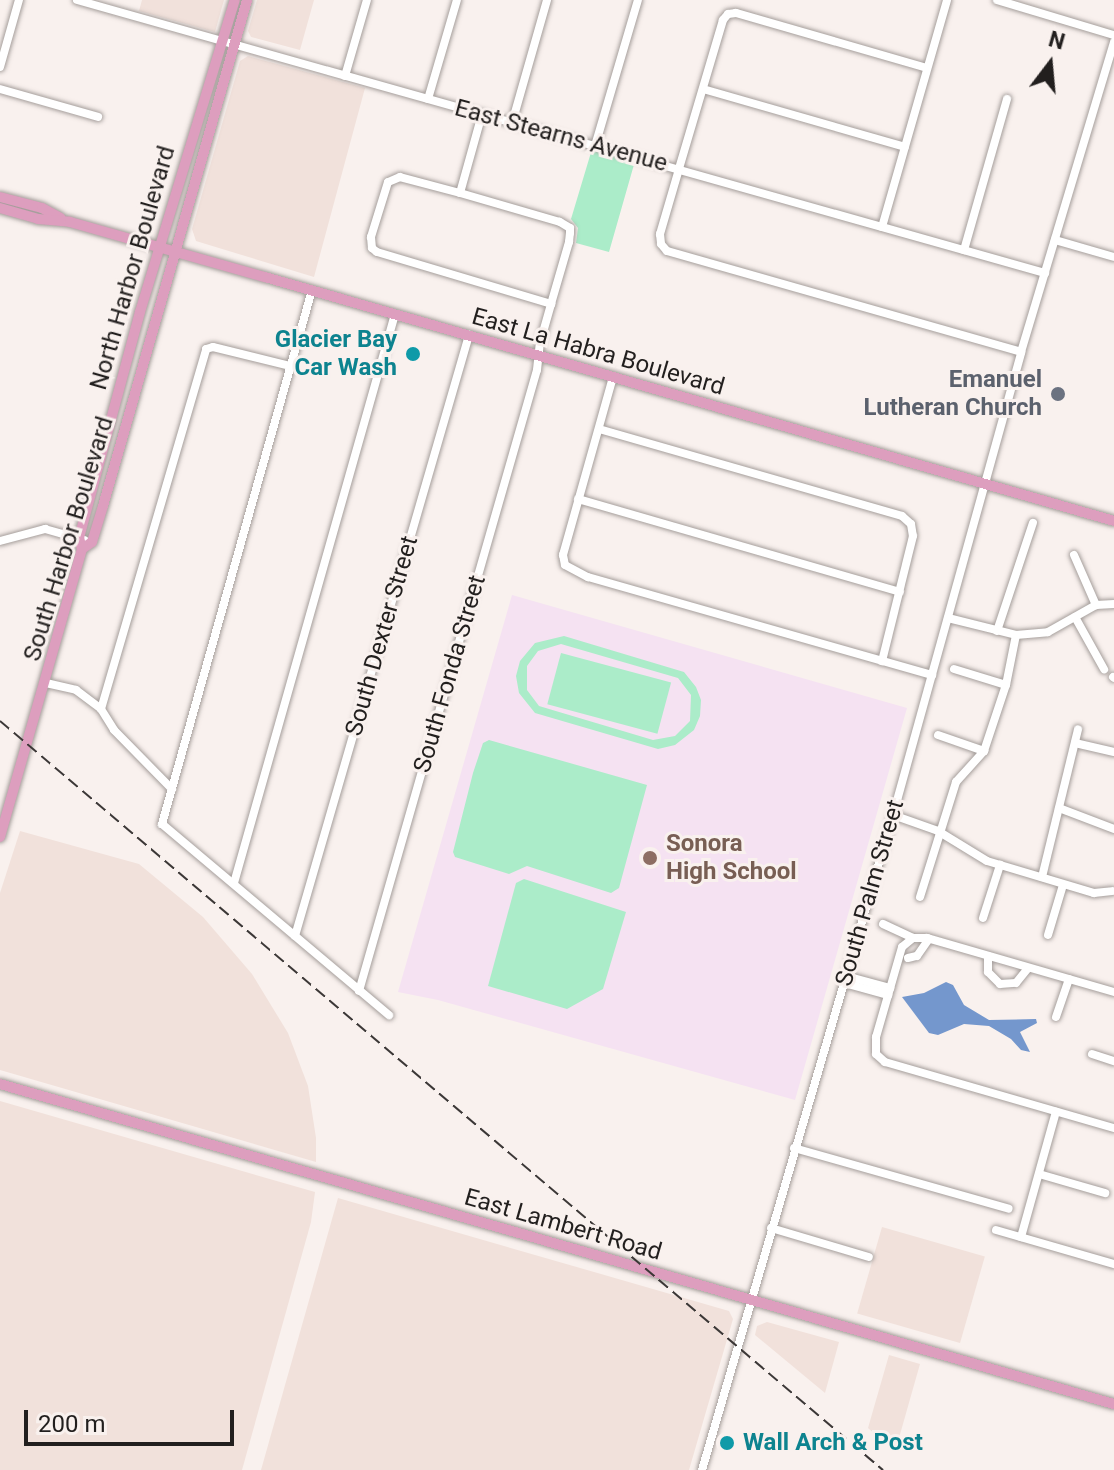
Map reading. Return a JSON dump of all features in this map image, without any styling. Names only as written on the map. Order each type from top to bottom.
[{"type":"main road","name":"North Harbor Boulevard","points":[[174,252],[228,43],[235,0]]},
{"type":"main road","name":"North Harbor Boulevard","points":[[81,544],[159,247],[228,43],[247,0]]},
{"type":"main road","name":"East La Habra Boulevard","points":[[0,197],[42,208],[70,222]]},
{"type":"main road","name":"East La Habra Boulevard","points":[[0,208],[38,219],[70,222],[1113,519]]},
{"type":"main road","name":"South Harbor Boulevard","points":[[0,837],[46,683],[81,544],[92,542],[174,252]]},
{"type":"main road","name":"East Lambert Road","points":[[0,1084],[750,1302],[1114,1404]]},
{"type":"street","points":[[0,67],[19,0]]},
{"type":"street","name":"East Stearns Avenue","points":[[77,0],[1045,273]]},
{"type":"street","points":[[345,76],[367,0]]},
{"type":"street","points":[[428,99],[457,0]]},
{"type":"street","points":[[512,123],[547,0]]},
{"type":"street","points":[[595,146],[638,0]]},
{"type":"street","points":[[882,227],[947,0]]},
{"type":"street","points":[[997,0],[1114,35]]},
{"type":"street","points":[[1032,11],[1035,0]]},
{"type":"street","points":[[927,68],[736,13],[728,14],[723,20],[660,234],[661,244],[667,251],[1021,352]]},
{"type":"street","name":"South Palm Street","points":[[702,1470],[893,815],[1021,352],[1114,42]]},
{"type":"street","points":[[0,89],[98,117]]},
{"type":"street","points":[[703,89],[905,147]]},
{"type":"street","points":[[964,250],[1007,99]]},
{"type":"street","points":[[482,114],[460,193],[392,178],[384,190],[371,237],[372,248],[384,255],[551,304]]},
{"type":"street","name":"South Fonda Street","points":[[359,991],[569,242],[570,228],[460,193]]},
{"type":"street","points":[[1055,240],[1114,257]]},
{"type":"street","points":[[312,290],[162,824],[389,1015]]},
{"type":"street","points":[[234,883],[395,314]]},
{"type":"street","name":"South Dexter Street","points":[[295,936],[469,335]]},
{"type":"street","points":[[101,709],[206,349],[213,347],[290,366]]},
{"type":"street","points":[[613,377],[563,555],[565,565],[588,577],[932,675]]},
{"type":"street","points":[[599,429],[902,516],[911,524],[913,536],[882,661]]},
{"type":"street","points":[[578,499],[900,592]]},
{"type":"street","points":[[997,631],[1033,523]]},
{"type":"street","points":[[0,541],[45,529],[81,544]]},
{"type":"street","points":[[1074,555],[1096,605]]},
{"type":"street","points":[[948,618],[1016,635],[1048,632],[1096,605],[1114,604]]},
{"type":"street","points":[[1075,617],[1104,669]]},
{"type":"street","points":[[920,897],[938,831],[956,782],[984,751],[1006,685],[1016,635]]},
{"type":"street","points":[[954,669],[1006,685]]},
{"type":"street","points":[[46,683],[76,690],[101,709],[114,730],[172,789]]},
{"type":"street","points":[[1042,877],[1078,729]]},
{"type":"street","points":[[938,735],[984,751]]},
{"type":"street","points":[[1075,743],[1114,752]]},
{"type":"street","points":[[1059,808],[1114,829]]},
{"type":"street","points":[[893,815],[938,831],[972,854],[1000,865],[1094,893],[1113,891]]},
{"type":"street","points":[[983,918],[1000,865]]},
{"type":"street","points":[[1048,935],[1063,885]]},
{"type":"street","points":[[883,924],[913,938],[929,939],[1114,992]]},
{"type":"street","points":[[913,938],[902,947],[876,1037],[876,1054],[885,1062],[1114,1128]]},
{"type":"street","points":[[908,958],[917,956],[929,939]]},
{"type":"street","points":[[985,956],[988,972],[1000,984],[1016,983],[1028,968]]},
{"type":"street","points":[[1056,1017],[1069,979]]},
{"type":"street","points":[[845,980],[889,992]]},
{"type":"street","points":[[1092,1054],[1114,1061]]},
{"type":"street","points":[[1021,1237],[1056,1112]]},
{"type":"street","points":[[794,1148],[1009,1209]]},
{"type":"street","points":[[1039,1174],[1105,1193]]},
{"type":"street","points":[[771,1228],[869,1257]]},
{"type":"street","points":[[996,1230],[1114,1264]]},
{"type":"shaded area","points":[[142,0],[224,0],[215,32],[139,11]]},
{"type":"shaded area","points":[[257,0],[314,0],[300,50],[251,37],[248,31]]},
{"type":"shaded area","points":[[248,56],[365,88],[314,277],[196,241],[192,229],[240,61]]},
{"type":"shaded area","name":"Sonora High School","points":[[512,595],[907,708],[795,1100],[438,1000],[398,992]]},
{"type":"shaded area","points":[[20,831],[139,864],[203,917],[252,974],[288,1033],[308,1086],[316,1138],[316,1162],[0,1070],[0,893]]},
{"type":"shaded area","points":[[0,1101],[315,1192],[311,1222],[242,1470],[0,1470]]},
{"type":"shaded area","points":[[338,1198],[729,1311],[733,1319],[689,1470],[261,1470]]},
{"type":"shaded area","points":[[882,1227],[985,1256],[960,1343],[857,1314]]},
{"type":"shaded area","points":[[767,1322],[839,1342],[825,1393],[755,1335],[757,1326]]},
{"type":"shaded area","points":[[889,1355],[920,1364],[895,1452],[868,1428]]},
{"type":"green space","points":[[592,149],[635,161],[609,252],[576,243],[578,228],[571,219]]},
{"type":"green space","points":[[564,636],[684,672],[696,687],[701,700],[700,716],[694,730],[675,745],[658,749],[535,713],[519,693],[516,676],[520,661],[535,643]],"holes":[[[561,644],[678,678],[691,695],[690,721],[675,736],[653,740],[539,706],[527,690],[527,666],[538,651]]]},
{"type":"green space","points":[[561,653],[671,683],[657,734],[547,704]]},
{"type":"green space","points":[[489,740],[647,785],[619,888],[611,893],[527,866],[509,874],[455,857],[453,852],[473,773],[483,743]]},
{"type":"green space","points":[[524,879],[626,912],[603,989],[567,1009],[488,986],[516,883]]},
{"type":"water","points":[[946,982],[953,985],[964,1005],[989,1020],[1036,1019],[1037,1023],[1020,1032],[1030,1052],[1021,1050],[1011,1039],[989,1026],[964,1024],[938,1035],[929,1033],[902,997],[924,993]]},
{"type":"railway","points":[[0,721],[883,1470]]},
{"type":"place","name":"Glacier Bay Car Wash","points":[[413,354]]},
{"type":"place","name":"Emanuel Lutheran Church","points":[[1058,394]]},
{"type":"place","name":"Sonora High School","points":[[650,858]]},
{"type":"place","name":"Wall Arch & Post","points":[[727,1443]]}]
